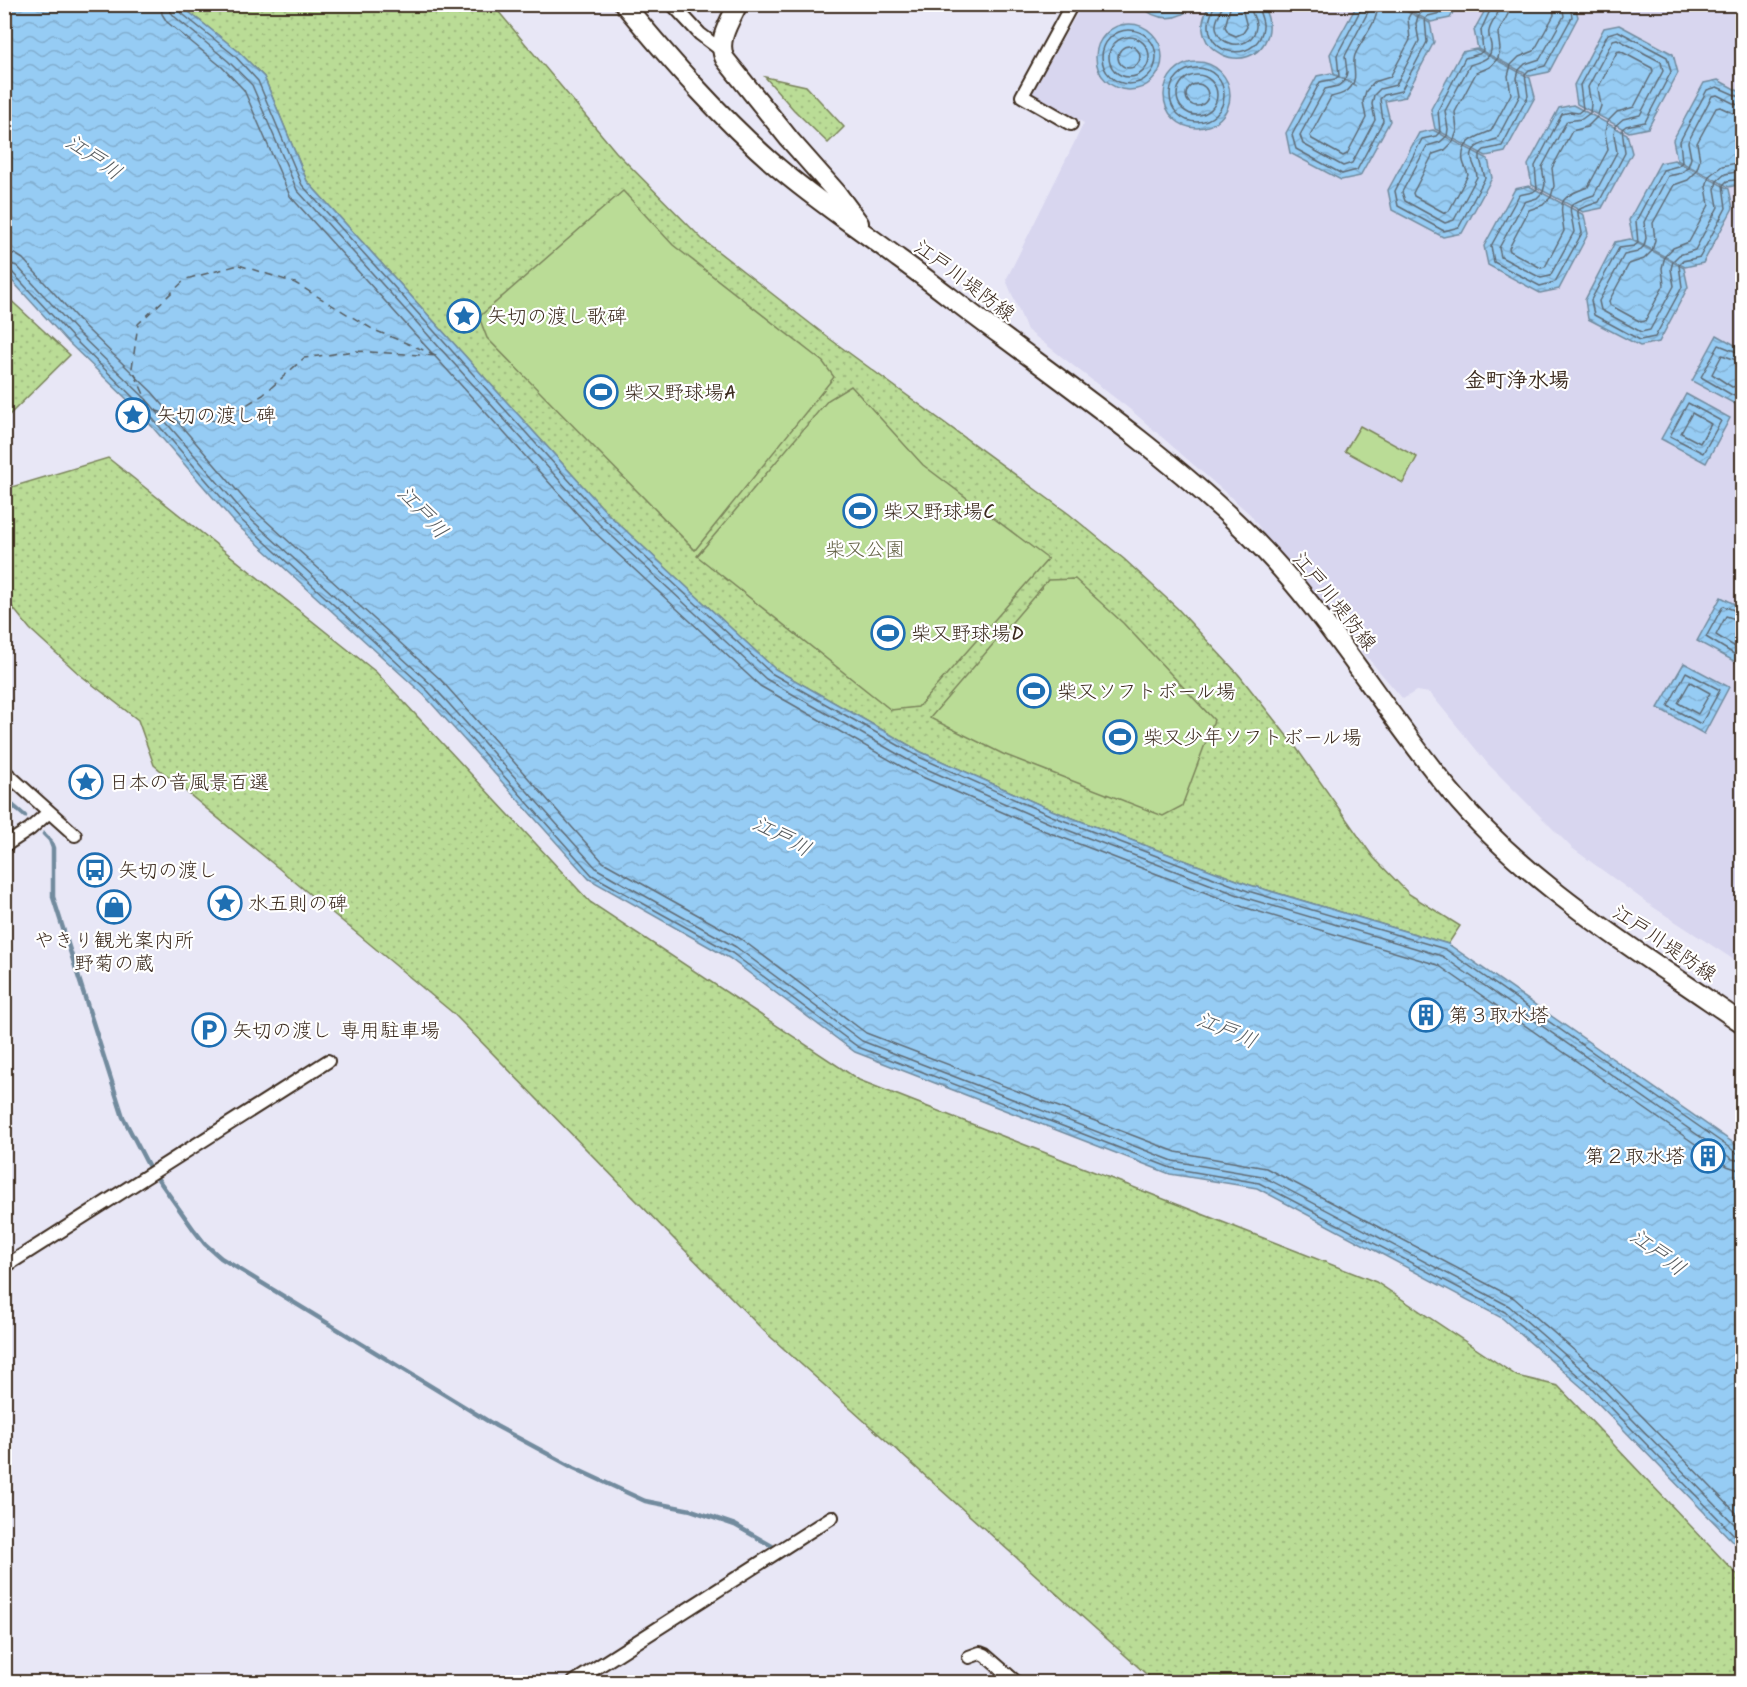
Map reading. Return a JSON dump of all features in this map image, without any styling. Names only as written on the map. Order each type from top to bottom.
[{"type":"main road","name":"江戸川堤防線","points":[[624,4],[675,64],[754,146],[799,185],[1127,430],[1180,472],[1242,528],[1306,597],[1344,645],[1417,749],[1451,792],[1506,850],[1560,896],[1620,941],[1743,1023]]},
{"type":"main road","points":[[721,50],[723,38],[738,4]]},
{"type":"main road","name":"江戸川堤防線","points":[[721,50],[727,63],[841,198],[864,232]]},
{"type":"street","points":[[672,4],[700,34],[721,50]]},
{"type":"street","points":[[1071,124],[1022,96],[1072,4]]},
{"type":"street","points":[[4,771],[75,835]]},
{"type":"street","points":[[4,846],[30,829],[49,812]]},
{"type":"street","points":[[4,1267],[328,1062]]},
{"type":"street","points":[[574,1683],[832,1517]]},
{"type":"street","points":[[969,1656],[980,1653],[985,1655],[1016,1683]]},
{"type":"shaded area","name":"金町浄水場","points":[[1082,5],[1742,5],[1742,965],[1653,907],[1572,848],[1488,764],[1430,693],[1416,691],[1403,699],[1275,550],[1250,514],[1132,411],[1027,330],[1006,280],[1084,123],[1032,93]]},
{"type":"green space","name":"柴又公園","points":[[180,5],[493,5],[616,152],[702,239],[830,339],[1069,514],[1124,559],[1177,608],[1239,675],[1295,746],[1373,857],[1409,894],[1460,926],[1448,944],[1250,885],[1054,811],[921,752],[775,669],[608,514],[307,181],[264,77],[238,51]]},
{"type":"green space","points":[[765,77],[806,86],[844,127],[828,143],[794,110]]},
{"type":"green space","points":[[623,191],[673,245],[823,362],[834,377],[695,550],[487,338],[479,317]]},
{"type":"green space","points":[[4,294],[70,355],[5,419],[4,419]]},
{"type":"green space","points":[[851,386],[923,465],[1048,559],[918,707],[891,710],[697,556],[828,400]]},
{"type":"green space","points":[[1360,426],[1417,457],[1403,483],[1345,451]]},
{"type":"green space","points":[[108,458],[376,672],[590,902],[859,1080],[1376,1282],[1517,1376],[1558,1386],[1742,1580],[1742,1682],[1155,1682],[764,1331],[453,1013],[154,765],[138,720],[79,674],[30,629],[5,598],[5,489]]},
{"type":"green space","points":[[1075,579],[1123,623],[1214,720],[1182,806],[1163,816],[1003,754],[930,718],[1048,580]]},
{"type":"water","name":"江戸川","points":[[5,4],[180,5],[238,51],[264,77],[307,181],[608,514],[775,669],[921,752],[1054,811],[1250,885],[1448,944],[1742,1149],[1742,1551],[1585,1390],[1502,1318],[1257,1188],[1170,1174],[855,1052],[729,958],[589,879],[424,695],[235,523],[136,408],[69,343],[5,273]]},
{"type":"water","points":[[1140,5],[1194,5],[1181,15],[1167,18],[1153,15]]},
{"type":"water","points":[[1210,5],[1262,5],[1269,27],[1268,35],[1260,49],[1248,56],[1235,58],[1211,47],[1204,35],[1203,21]]},
{"type":"water","points":[[1357,5],[1394,5],[1430,23],[1434,42],[1405,97],[1385,101],[1390,121],[1360,176],[1341,180],[1290,153],[1286,133],[1317,76],[1331,73],[1356,86],[1334,74],[1330,54]]},
{"type":"water","points":[[1398,5],[1457,5],[1450,18],[1431,22]]},
{"type":"water","points":[[1488,5],[1575,5],[1578,17],[1549,72],[1530,76],[1478,49],[1474,30]]},
{"type":"water","points":[[1123,24],[1135,24],[1147,29],[1157,39],[1162,57],[1160,70],[1147,85],[1135,90],[1123,90],[1111,85],[1101,75],[1096,63],[1096,51],[1101,39],[1111,29]]},
{"type":"water","points":[[1619,25],[1673,54],[1678,73],[1648,128],[1629,132],[1577,104],[1574,85],[1604,28]]},
{"type":"water","points":[[1476,49],[1530,78],[1535,97],[1505,152],[1486,156],[1435,129],[1431,109],[1462,52]]},
{"type":"water","points":[[1191,62],[1203,62],[1215,67],[1225,77],[1230,95],[1228,108],[1215,123],[1203,128],[1191,128],[1179,123],[1169,113],[1164,101],[1164,89],[1169,77],[1179,67]]},
{"type":"water","points":[[1718,80],[1742,93],[1742,184],[1729,187],[1677,160],[1673,140],[1704,83]]},
{"type":"water","points":[[1573,105],[1627,134],[1632,153],[1602,208],[1583,212],[1532,185],[1528,165],[1559,108]]},
{"type":"water","points":[[1433,130],[1488,159],[1492,178],[1462,233],[1443,237],[1392,210],[1388,190],[1419,133]]},
{"type":"water","points":[[1674,160],[1729,189],[1733,208],[1703,263],[1685,267],[1633,240],[1629,220],[1660,163]]},
{"type":"water","points":[[1529,186],[1584,215],[1588,234],[1559,289],[1540,293],[1488,265],[1484,246],[1515,189]]},
{"type":"water","points":[[1630,239],[1684,268],[1688,287],[1659,342],[1640,346],[1588,319],[1585,300],[1615,242]]},
{"type":"water","points":[[1717,335],[1742,349],[1742,394],[1737,405],[1692,381]]},
{"type":"water","points":[[1686,394],[1730,418],[1706,463],[1661,439]]},
{"type":"water","points":[[1721,597],[1742,608],[1741,665],[1697,641]]},
{"type":"water","points":[[1684,663],[1729,687],[1704,734],[1658,708]]},
{"type":"waterway","points":[[4,798],[25,816]]},
{"type":"waterway","points":[[44,834],[50,840],[53,848],[53,897],[123,1117],[148,1165],[205,1244],[221,1258],[496,1426],[574,1468],[645,1501],[691,1510],[735,1525],[772,1546]]},
{"type":"ferry route","points":[[239,265],[295,283],[374,330],[438,356],[355,351],[304,358],[263,395],[219,421],[177,417],[157,411],[147,401],[132,368],[138,324],[186,279],[239,265]]},
{"type":"place","name":"矢切の渡し歌碑","points":[[464,316]]},
{"type":"place","name":"柴又野球場A","points":[[601,392]]},
{"type":"place","name":"矢切の渡し碑","points":[[133,415]]},
{"type":"place","name":"柴又野球場C","points":[[860,511]]},
{"type":"place","name":"柴又野球場D","points":[[888,633]]},
{"type":"place","name":"柴又ソフトボール場","points":[[1034,691]]},
{"type":"place","name":"柴又少年ソフトボール場","points":[[1120,737]]},
{"type":"place","name":"日本の音風景百選","points":[[86,782]]},
{"type":"place","name":"矢切の渡し","points":[[95,870]]},
{"type":"place","name":"水五則の碑","points":[[225,903]]},
{"type":"place","name":"やきり観光案内所 野菊の蔵","points":[[114,907]]},
{"type":"place","name":"第３取水塔","points":[[1426,1015]]},
{"type":"place","name":"矢切の渡し 専用駐車場","points":[[209,1030]]},
{"type":"place","name":"第２取水塔","points":[[1708,1156]]},
{"type":"district","name":"金町浄水場","points":[[1517,380]]}]
